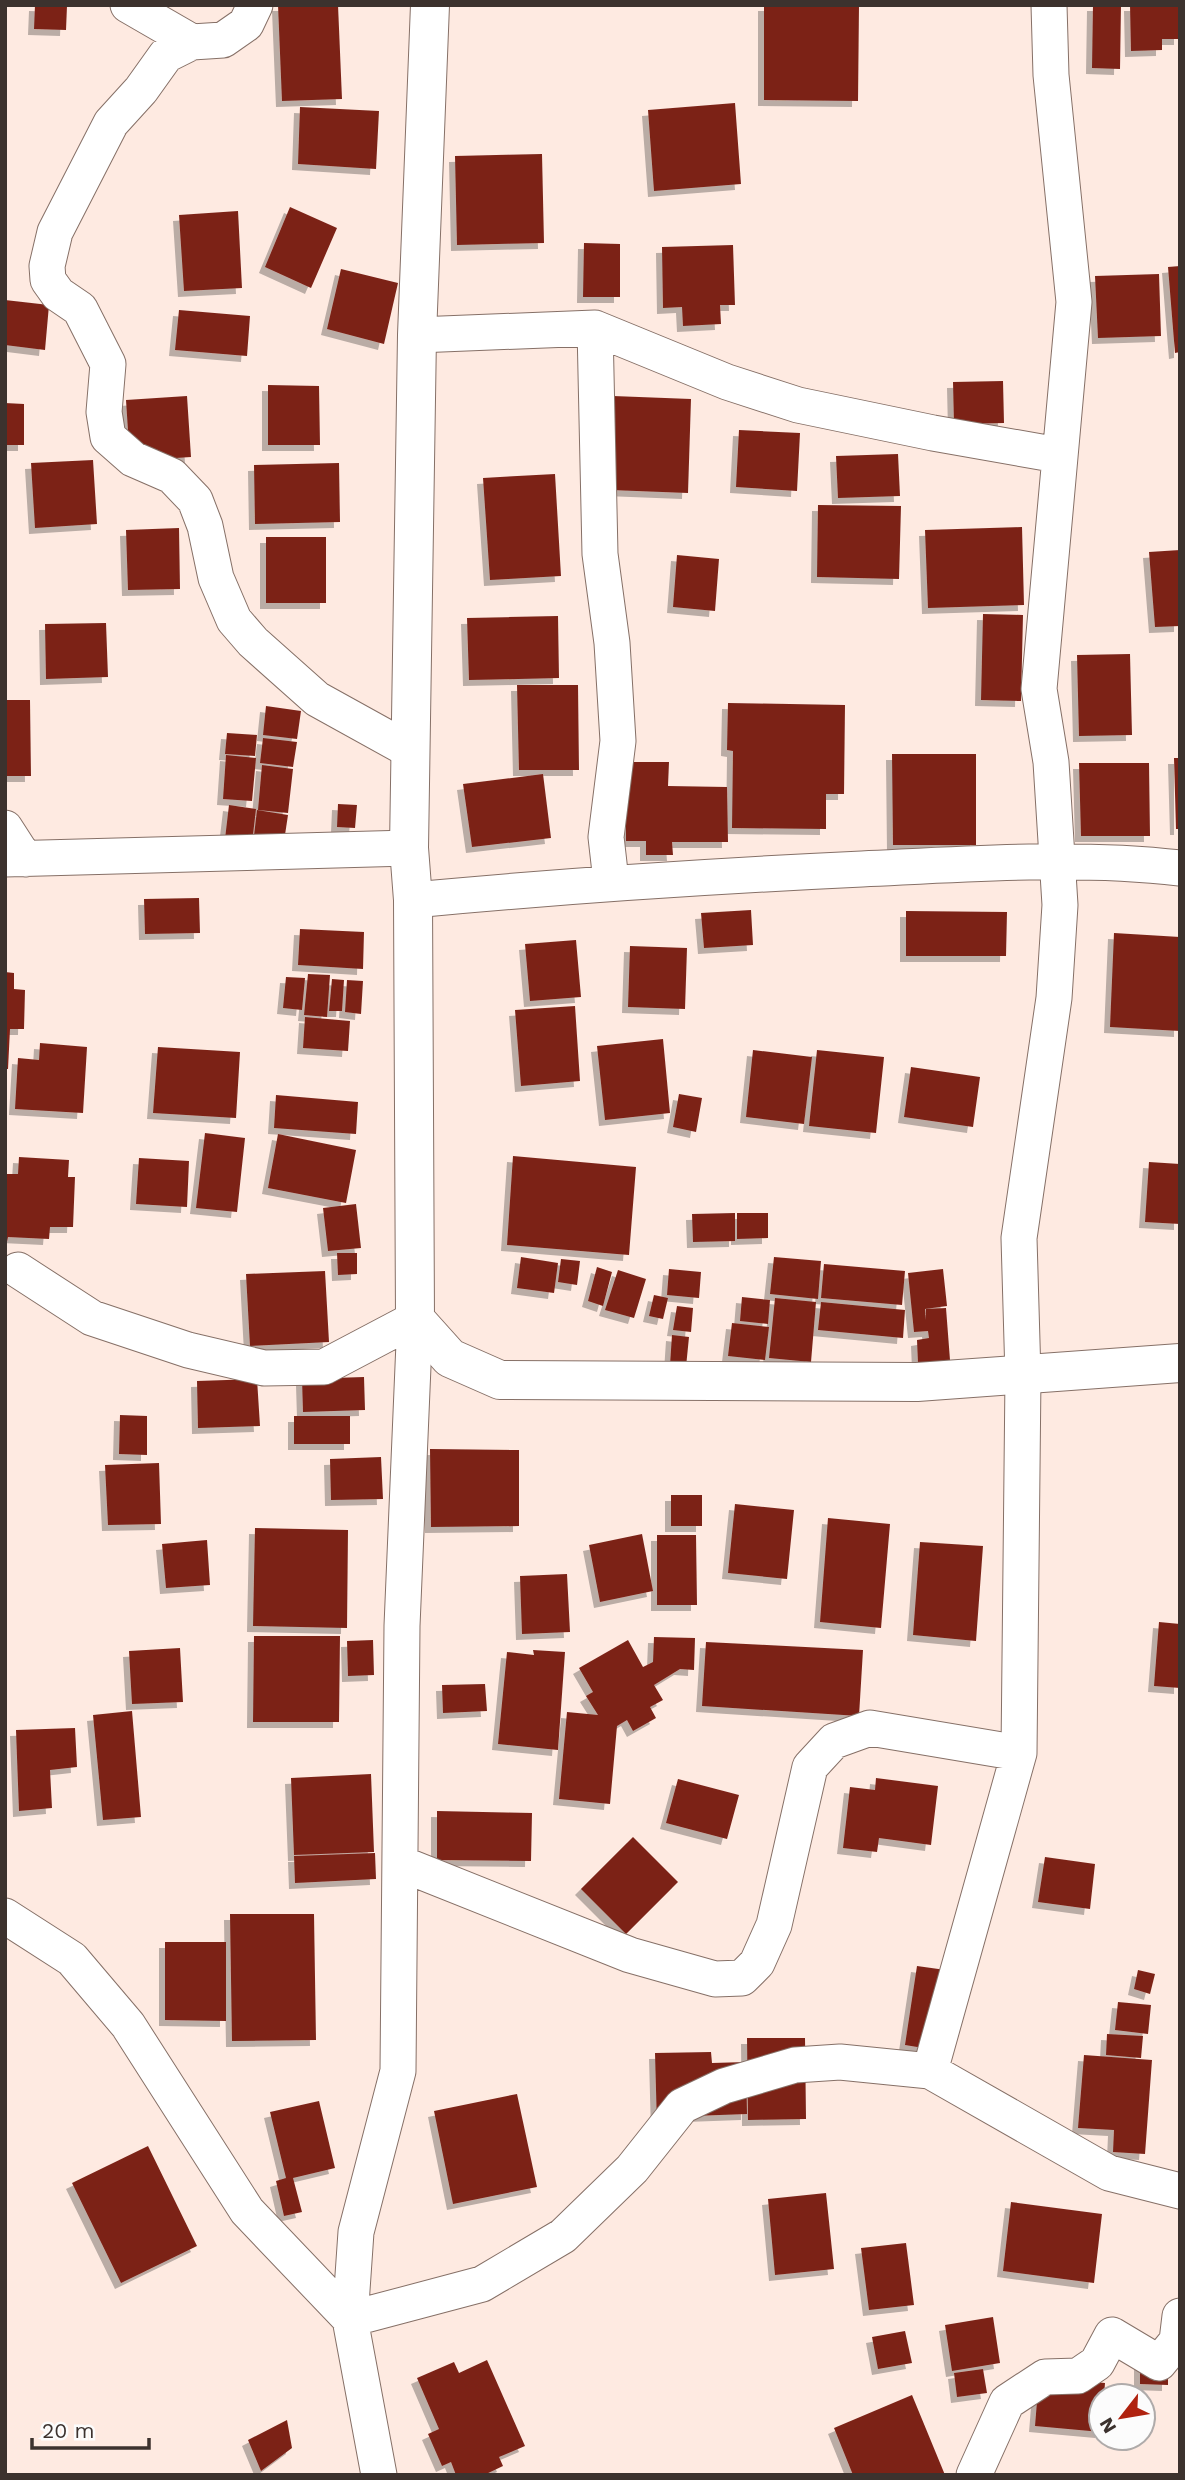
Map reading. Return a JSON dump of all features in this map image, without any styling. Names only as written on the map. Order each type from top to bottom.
[{"type":"street","points":[[128,5],[192,42]]},
{"type":"street","points":[[255,5],[246,24],[223,40],[192,42],[166,55],[141,90],[111,123],[55,232],[47,266],[48,280],[58,294],[80,309],[108,364],[104,412],[108,437],[133,459],[172,476],[195,500],[205,526],[216,578],[234,620],[253,642],[317,699],[411,751]]},
{"type":"street","points":[[379,2475],[350,2319],[356,2232],[398,2071],[402,1864],[402,1626],[415,1319],[412,900],[409,848],[417,335],[430,5]]},
{"type":"street","points":[[930,2071],[1019,1753],[1023,1376],[1019,1238],[1054,998],[1060,905],[1051,762],[1039,690],[1058,454],[1074,302],[1051,75],[1049,5]]},
{"type":"street","points":[[417,335],[594,328],[727,382],[798,405],[933,433],[1058,454]]},
{"type":"street","points":[[594,328],[600,554],[612,643],[618,741],[606,837],[611,881]]},
{"type":"street","points":[[5,828],[15,859],[409,848]]},
{"type":"street","points":[[412,900],[611,881],[964,864],[1131,863],[1180,869]]},
{"type":"street","points":[[18,1270],[92,1318],[188,1350],[264,1368],[324,1367],[415,1319]]},
{"type":"street","points":[[415,1319],[450,1359],[500,1380],[917,1382],[1180,1363]]},
{"type":"street","points":[[402,1864],[630,1955],[715,1979],[742,1978],[757,1962],[774,1925],[810,1767],[834,1741],[870,1728],[1019,1753]]},
{"type":"street","points":[[5,1916],[72,1959],[128,2025],[247,2211],[350,2319]]},
{"type":"street","points":[[350,2319],[482,2284],[563,2236],[632,2169],[682,2106],[723,2087],[795,2065],[840,2062],[930,2071],[1109,2173],[1180,2191]]},
{"type":"street","points":[[974,2475],[1007,2402],[1045,2377],[1078,2376],[1097,2363],[1112,2335],[1160,2363],[1177,2341],[1180,2316]]},
{"type":"building","points":[[35,5],[67,6],[66,30],[34,29]]},
{"type":"building","points":[[278,5],[338,5],[342,99],[282,101]]},
{"type":"building","points":[[764,5],[859,5],[858,101],[764,100]]},
{"type":"building","points":[[1093,5],[1121,5],[1120,69],[1092,68]]},
{"type":"building","points":[[1130,5],[1180,5],[1180,39],[1162,39],[1162,50],[1131,51]]},
{"type":"building","points":[[735,103],[741,184],[654,191],[648,110]]},
{"type":"building","points":[[300,107],[379,111],[376,169],[298,164]]},
{"type":"building","points":[[542,154],[544,243],[457,245],[455,156]]},
{"type":"building","points":[[290,207],[337,228],[311,288],[265,267]]},
{"type":"building","points":[[238,211],[242,288],[184,291],[179,215]]},
{"type":"building","points":[[584,243],[620,244],[620,297],[583,297]]},
{"type":"building","points":[[733,245],[735,305],[720,305],[721,324],[683,326],[682,307],[663,308],[662,247]]},
{"type":"building","points":[[1180,266],[1180,352],[1175,353],[1168,267]]},
{"type":"building","points":[[341,269],[398,283],[384,344],[327,329]]},
{"type":"building","points":[[1159,274],[1161,336],[1098,338],[1095,276]]},
{"type":"building","points":[[5,300],[49,305],[45,350],[5,345]]},
{"type":"building","points":[[179,310],[250,316],[247,356],[175,350]]},
{"type":"building","points":[[1003,381],[1004,423],[954,424],[953,382]]},
{"type":"building","points":[[268,385],[319,386],[320,445],[268,445]]},
{"type":"building","points":[[187,396],[191,457],[130,461],[126,400]]},
{"type":"building","points":[[613,396],[691,399],[688,493],[611,490]]},
{"type":"building","points":[[5,403],[24,404],[24,445],[5,445]]},
{"type":"building","points":[[739,430],[800,433],[797,491],[736,487]]},
{"type":"building","points":[[898,454],[900,496],[838,498],[836,456]]},
{"type":"building","points":[[93,460],[97,524],[35,528],[31,463]]},
{"type":"building","points":[[339,463],[340,522],[255,524],[254,465]]},
{"type":"building","points":[[555,474],[561,576],[490,580],[483,478]]},
{"type":"building","points":[[818,505],[901,506],[899,579],[817,577]]},
{"type":"building","points":[[1022,527],[1024,605],[928,608],[925,530]]},
{"type":"building","points":[[179,528],[180,589],[128,590],[126,530]]},
{"type":"building","points":[[266,537],[326,537],[326,603],[266,603]]},
{"type":"building","points":[[1180,550],[1180,626],[1155,627],[1149,552]]},
{"type":"building","points":[[677,555],[719,559],[715,611],[673,607]]},
{"type":"building","points":[[983,614],[1023,615],[1021,701],[981,700]]},
{"type":"building","points":[[558,616],[559,678],[469,680],[467,618]]},
{"type":"building","points":[[106,623],[108,677],[46,679],[45,624]]},
{"type":"building","points":[[1130,654],[1132,735],[1079,736],[1077,655]]},
{"type":"building","points":[[517,685],[578,685],[579,770],[519,770]]},
{"type":"building","points":[[5,700],[30,700],[31,776],[5,776]]},
{"type":"building","points":[[728,703],[845,705],[844,794],[826,794],[826,829],[732,828],[733,751],[727,750]]},
{"type":"building","points":[[266,706],[301,711],[297,739],[263,735]]},
{"type":"building","points":[[227,733],[257,735],[255,756],[225,754]]},
{"type":"building","points":[[263,738],[297,742],[293,767],[260,763]]},
{"type":"building","points":[[892,754],[976,754],[976,845],[893,845]]},
{"type":"building","points":[[226,755],[256,758],[252,801],[223,799]]},
{"type":"building","points":[[1174,758],[1180,758],[1180,829],[1176,829]]},
{"type":"building","points":[[626,762],[669,762],[668,786],[727,787],[728,842],[672,842],[673,855],[646,855],[646,841],[626,841]]},
{"type":"building","points":[[1079,763],[1149,763],[1150,836],[1081,836]]},
{"type":"building","points":[[262,765],[293,769],[288,813],[258,810]]},
{"type":"building","points":[[543,774],[551,838],[472,847],[463,784]]},
{"type":"building","points":[[338,804],[357,805],[355,828],[337,827]]},
{"type":"building","points":[[229,805],[256,809],[252,843],[225,839]]},
{"type":"building","points":[[257,810],[288,815],[283,848],[253,844]]},
{"type":"building","points":[[199,898],[200,933],[145,934],[144,899]]},
{"type":"building","points":[[751,910],[753,945],[704,948],[701,913]]},
{"type":"building","points":[[906,911],[1007,912],[1006,956],[906,956]]},
{"type":"building","points":[[300,929],[364,932],[363,969],[298,965]]},
{"type":"building","points":[[1114,933],[1180,937],[1180,1031],[1110,1027]]},
{"type":"building","points":[[576,940],[581,997],[530,1001],[525,944]]},
{"type":"building","points":[[630,946],[687,948],[685,1009],[628,1007]]},
{"type":"building","points":[[5,972],[14,973],[14,989],[25,990],[24,1029],[10,1029],[8,1069],[5,1069]]},
{"type":"building","points":[[308,974],[330,975],[327,1017],[304,1015]]},
{"type":"building","points":[[286,977],[305,978],[302,1010],[283,1008]]},
{"type":"building","points":[[332,979],[344,980],[342,1011],[329,1011]]},
{"type":"building","points":[[347,980],[363,981],[361,1014],[345,1012]]},
{"type":"building","points":[[575,1006],[580,1081],[521,1086],[515,1010]]},
{"type":"building","points":[[305,1017],[350,1021],[348,1051],[303,1048]]},
{"type":"building","points":[[663,1039],[670,1113],[605,1120],[597,1046]]},
{"type":"building","points":[[40,1043],[87,1047],[83,1113],[15,1109],[18,1058],[39,1060]]},
{"type":"building","points":[[158,1047],[240,1052],[236,1118],[153,1113]]},
{"type":"building","points":[[753,1050],[812,1057],[804,1124],[746,1117]]},
{"type":"building","points":[[817,1050],[884,1057],[876,1133],[809,1126]]},
{"type":"building","points":[[911,1067],[980,1077],[973,1127],[904,1117]]},
{"type":"building","points":[[679,1094],[702,1098],[696,1132],[673,1127]]},
{"type":"building","points":[[276,1095],[358,1102],[356,1134],[274,1128]]},
{"type":"building","points":[[205,1133],[245,1138],[237,1212],[196,1208]]},
{"type":"building","points":[[278,1134],[356,1150],[346,1203],[268,1188]]},
{"type":"building","points":[[513,1156],[636,1167],[629,1255],[507,1245]]},
{"type":"building","points":[[19,1157],[69,1160],[68,1177],[75,1177],[73,1227],[50,1227],[49,1239],[8,1237],[5,1251],[5,1174],[18,1174]]},
{"type":"building","points":[[139,1158],[189,1161],[187,1207],[136,1204]]},
{"type":"building","points":[[1149,1162],[1180,1164],[1180,1224],[1145,1222]]},
{"type":"building","points":[[356,1204],[361,1248],[328,1251],[323,1208]]},
{"type":"building","points":[[735,1213],[735,1241],[693,1242],[692,1214]]},
{"type":"building","points":[[737,1213],[768,1213],[768,1238],[737,1239]]},
{"type":"building","points":[[337,1253],[357,1253],[357,1274],[338,1275]]},
{"type":"building","points":[[521,1257],[558,1263],[554,1293],[517,1288]]},
{"type":"building","points":[[774,1257],[821,1261],[818,1299],[770,1294]]},
{"type":"building","points":[[561,1259],[580,1261],[577,1285],[558,1282]]},
{"type":"building","points":[[824,1264],[905,1271],[902,1305],[821,1298]]},
{"type":"building","points":[[597,1267],[612,1272],[603,1306],[588,1301]]},
{"type":"building","points":[[669,1269],[701,1272],[699,1298],[667,1295]]},
{"type":"building","points":[[943,1269],[947,1306],[925,1309],[926,1320],[926,1309],[946,1308],[950,1360],[918,1363],[917,1340],[929,1338],[928,1331],[914,1332],[908,1273]]},
{"type":"building","points":[[618,1270],[646,1279],[634,1318],[605,1310]]},
{"type":"building","points":[[325,1271],[329,1342],[250,1346],[246,1274]]},
{"type":"building","points":[[654,1295],[668,1298],[663,1319],[649,1316]]},
{"type":"building","points":[[742,1297],[770,1300],[768,1324],[740,1321]]},
{"type":"building","points":[[775,1298],[816,1302],[811,1362],[769,1358]]},
{"type":"building","points":[[821,1302],[905,1310],[903,1338],[818,1330]]},
{"type":"building","points":[[677,1306],[693,1308],[691,1332],[673,1330]]},
{"type":"building","points":[[732,1323],[769,1327],[765,1360],[728,1356]]},
{"type":"building","points":[[672,1335],[689,1337],[686,1367],[670,1365]]},
{"type":"building","points":[[364,1377],[365,1410],[303,1412],[302,1379]]},
{"type":"building","points":[[257,1379],[260,1426],[198,1428],[197,1381]]},
{"type":"building","points":[[120,1415],[147,1416],[147,1455],[119,1454]]},
{"type":"building","points":[[294,1416],[350,1416],[350,1444],[294,1444]]},
{"type":"building","points":[[430,1449],[519,1450],[519,1526],[431,1527]]},
{"type":"building","points":[[381,1457],[383,1499],[331,1500],[330,1459]]},
{"type":"building","points":[[159,1463],[161,1524],[108,1525],[105,1465]]},
{"type":"building","points":[[671,1495],[702,1495],[702,1526],[671,1526]]},
{"type":"building","points":[[735,1504],[794,1510],[787,1579],[728,1573]]},
{"type":"building","points":[[828,1518],[890,1524],[881,1628],[820,1622]]},
{"type":"building","points":[[255,1528],[348,1530],[347,1628],[253,1626]]},
{"type":"building","points":[[642,1534],[653,1591],[600,1602],[589,1545]]},
{"type":"building","points":[[657,1535],[696,1535],[697,1605],[657,1605]]},
{"type":"building","points":[[207,1540],[210,1585],[166,1588],[162,1544]]},
{"type":"building","points":[[920,1542],[983,1546],[976,1641],[913,1635]]},
{"type":"building","points":[[567,1574],[570,1632],[522,1634],[520,1576]]},
{"type":"building","points":[[1159,1622],[1180,1624],[1180,1688],[1154,1686]]},
{"type":"building","points":[[254,1636],[340,1636],[339,1722],[253,1722]]},
{"type":"building","points":[[654,1637],[695,1638],[694,1670],[680,1669],[654,1685],[663,1700],[650,1707],[656,1718],[633,1731],[627,1720],[617,1726],[610,1804],[559,1799],[567,1712],[598,1715],[586,1696],[593,1692],[579,1668],[628,1640],[643,1667],[653,1662]]},
{"type":"building","points":[[373,1640],[374,1675],[348,1676],[347,1641]]},
{"type":"building","points":[[706,1642],[863,1650],[859,1716],[702,1706]]},
{"type":"building","points":[[180,1648],[183,1702],[132,1704],[129,1651]]},
{"type":"building","points":[[533,1650],[565,1652],[558,1750],[498,1744],[507,1652],[534,1655]]},
{"type":"building","points":[[485,1684],[487,1711],[443,1713],[442,1685]]},
{"type":"building","points":[[132,1711],[141,1817],[103,1820],[93,1715]]},
{"type":"building","points":[[75,1728],[77,1767],[50,1770],[52,1808],[19,1811],[16,1730]]},
{"type":"building","points":[[371,1774],[374,1852],[294,1855],[291,1778]]},
{"type":"building","points":[[876,1778],[938,1786],[931,1845],[879,1838],[877,1852],[843,1848],[850,1787],[875,1790]]},
{"type":"building","points":[[678,1779],[739,1795],[727,1839],[666,1823]]},
{"type":"building","points":[[437,1811],[532,1813],[531,1861],[437,1860]]},
{"type":"building","points":[[633,1837],[678,1882],[626,1934],[581,1889]]},
{"type":"building","points":[[375,1853],[376,1879],[295,1883],[294,1856]]},
{"type":"building","points":[[1045,1857],[1095,1864],[1090,1909],[1038,1902]]},
{"type":"building","points":[[230,1914],[314,1914],[316,2040],[232,2041]]},
{"type":"building","points":[[165,1942],[226,1942],[226,2021],[165,2020]]},
{"type":"building","points":[[917,1966],[960,1972],[948,2052],[905,2045]]},
{"type":"building","points":[[1138,1970],[1155,1974],[1150,1994],[1134,1989]]},
{"type":"building","points":[[1118,2002],[1151,2005],[1148,2034],[1115,2030]]},
{"type":"building","points":[[1107,2034],[1143,2036],[1141,2058],[1106,2055]]},
{"type":"building","points":[[747,2038],[805,2038],[806,2119],[748,2120]]},
{"type":"building","points":[[711,2052],[712,2063],[746,2062],[747,2114],[692,2116],[692,2122],[657,2126],[655,2053]]},
{"type":"building","points":[[1084,2055],[1152,2060],[1145,2154],[1113,2152],[1114,2130],[1078,2128]]},
{"type":"building","points":[[517,2094],[537,2187],[453,2204],[434,2111]]},
{"type":"building","points":[[319,2101],[335,2168],[293,2178],[302,2212],[284,2216],[276,2181],[286,2178],[270,2112]]},
{"type":"building","points":[[148,2146],[197,2246],[121,2283],[72,2183]]},
{"type":"building","points":[[826,2193],[834,2269],[775,2275],[768,2199]]},
{"type":"building","points":[[1011,2202],[1102,2214],[1094,2283],[1003,2271]]},
{"type":"building","points":[[906,2243],[914,2305],[869,2310],[861,2248]]},
{"type":"building","points":[[993,2317],[1000,2363],[952,2371],[945,2325]]},
{"type":"building","points":[[905,2331],[912,2363],[878,2369],[872,2337]]},
{"type":"building","points":[[1140,2353],[1168,2353],[1168,2385],[1140,2382]]},
{"type":"building","points":[[487,2360],[525,2446],[499,2457],[503,2466],[484,2475],[456,2475],[451,2462],[442,2466],[428,2434],[439,2429],[417,2378],[454,2362],[459,2373]]},
{"type":"building","points":[[983,2369],[987,2393],[957,2397],[954,2373]]},
{"type":"building","points":[[1039,2377],[1094,2382],[1087,2382],[1087,2431],[1035,2426]]},
{"type":"building","points":[[912,2395],[945,2475],[853,2475],[834,2428]]},
{"type":"building","points":[[287,2420],[292,2448],[261,2471],[248,2440]]}]
